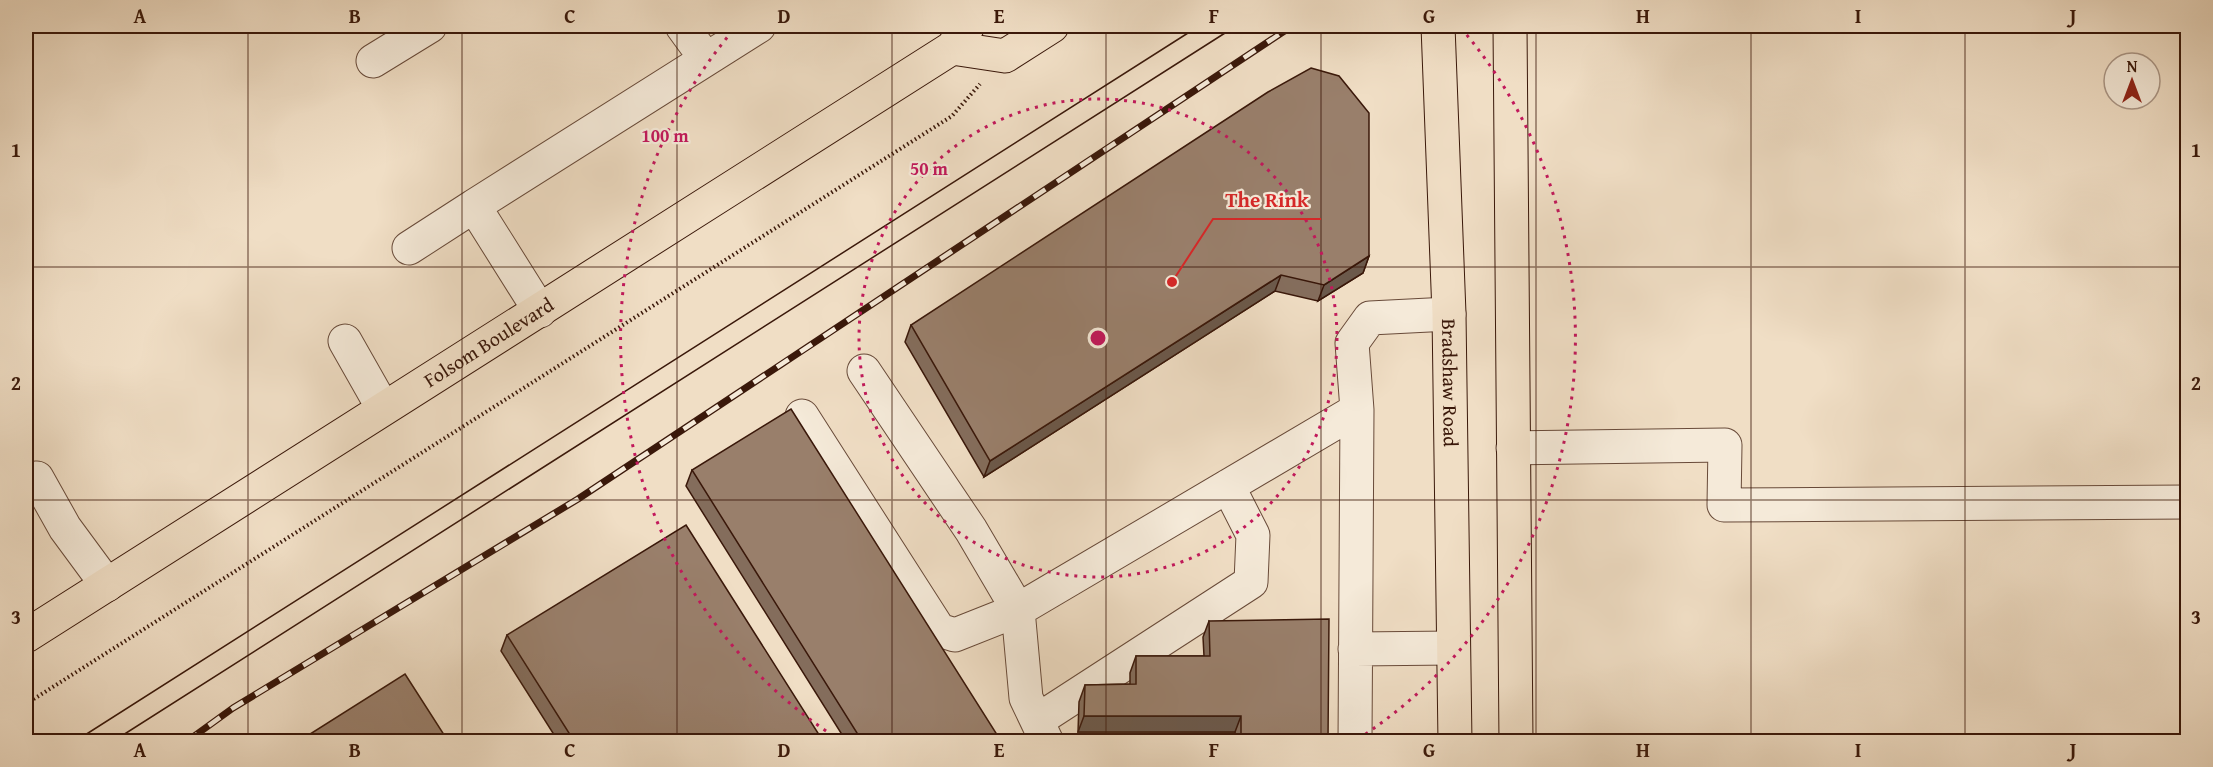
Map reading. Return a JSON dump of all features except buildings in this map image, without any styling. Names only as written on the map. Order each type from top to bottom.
[{"type":"main road","points":[[1005,56],[1052,26]]},
{"type":"main road","name":"Bradshaw Road","points":[[1438,26],[1449,314],[1455,741]]},
{"type":"main road","points":[[1510,26],[1516,741]]},
{"type":"main road","name":"Folsom Boulevard","points":[[26,636],[383,408],[540,311],[960,37],[1005,56]]},
{"type":"lane","points":[[373,62],[430,26]]},
{"type":"lane","points":[[682,26],[706,59]]},
{"type":"lane","points":[[409,248],[759,26]]},
{"type":"lane","points":[[474,206],[540,311]]},
{"type":"lane","points":[[1355,741],[1357,410],[1352,343],[1370,318],[1449,314]]},
{"type":"lane","points":[[345,341],[383,408]]},
{"type":"lane","points":[[864,371],[971,530],[1018,610],[1026,698],[1043,731],[1251,582],[1253,535],[1228,486]]},
{"type":"lane","points":[[802,416],[939,630],[955,635],[1018,610],[1357,410]]},
{"type":"lane","points":[[1513,448],[1725,445],[1724,504],[2187,502]]},
{"type":"lane","points":[[38,478],[65,528],[107,585]]},
{"type":"lane","points":[[1355,649],[1453,648]]},
{"type":"path","points":[[26,704],[952,116],[1005,56]]},
{"type":"tram line","points":[[74,742],[1199,26]]},
{"type":"tram line","points":[[112,742],[1236,26]]},
{"type":"railway","points":[[186,742],[233,708],[578,499],[1292,26]]},
{"type":"place","name":"The Rink","points":[[1172,282]]}]
